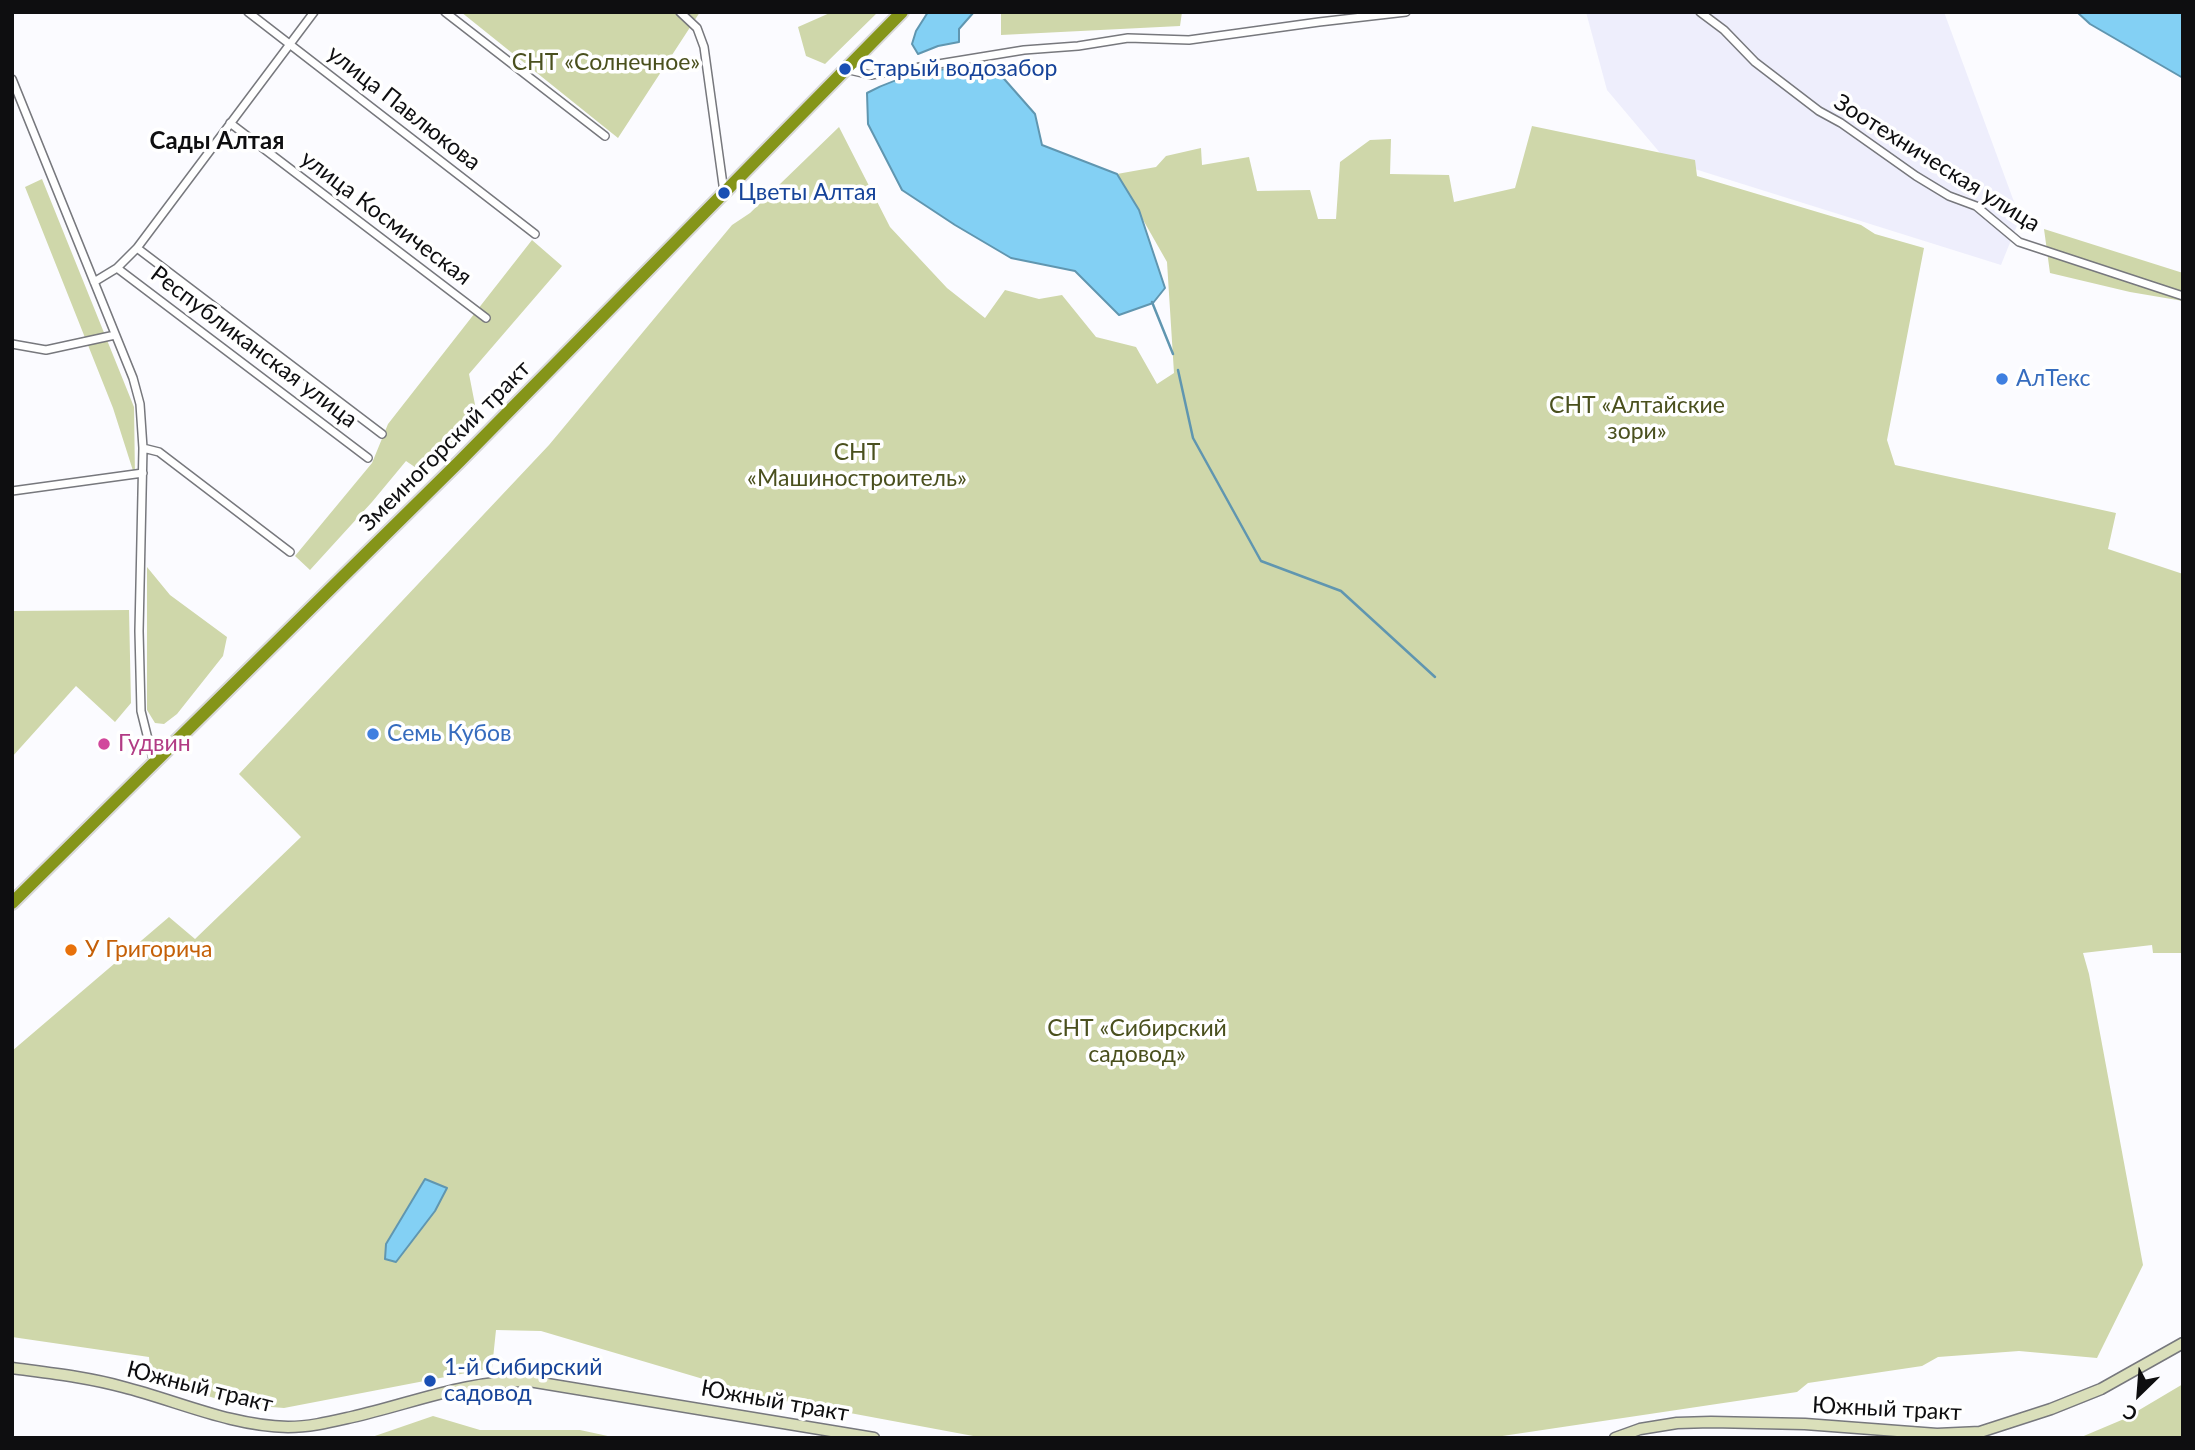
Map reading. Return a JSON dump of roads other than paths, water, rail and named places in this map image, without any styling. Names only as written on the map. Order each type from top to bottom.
[{"type":"highway","name":"Змеиногорский тракт","points":[[12,903],[459,462],[902,12]]},
{"type":"highway","points":[[12,914],[38,879]]},
{"type":"main road","name":"Южный тракт","points":[[1615,1438],[1640,1429],[1677,1423],[1711,1422],[1805,1424],[1937,1434],[1980,1432],[2051,1409],[2101,1389],[2183,1343]]},
{"type":"main road","name":"Южный тракт","points":[[12,1368],[99,1381],[214,1415],[267,1425],[312,1426],[372,1413],[468,1386],[502,1381],[529,1381],[874,1438]]},
{"type":"street","name":"улица Павлюкова","points":[[248,12],[535,234]]},
{"type":"street","points":[[94,282],[117,268],[137,248],[314,12]]},
{"type":"street","points":[[445,12],[606,136]]},
{"type":"street","points":[[680,12],[697,28],[704,47],[724,193]]},
{"type":"street","points":[[845,69],[871,75],[1024,50],[1078,46],[1128,38],[1189,40],[1406,12]]},
{"type":"street","name":"Зоотехническая улица","points":[[1700,12],[1724,30],[1755,62],[1819,111],[1949,196],[1976,206],[2019,242],[2183,296]]},
{"type":"street","points":[[12,79],[133,378],[140,404],[143,448],[139,631],[141,711],[155,764]]},
{"type":"street","name":"улица Космическая","points":[[230,123],[486,317]]},
{"type":"street","name":"Республиканская улица","points":[[137,248],[382,434]]},
{"type":"street","name":"Республиканская улица","points":[[117,268],[368,458]]},
{"type":"street","points":[[12,344],[46,350],[115,335]]},
{"type":"street","points":[[143,448],[159,452],[290,552]]},
{"type":"street","points":[[12,491],[143,473]]},
{"type":"water","points":[[928,12],[974,12],[959,29],[959,42],[918,54],[912,44],[916,31]]},
{"type":"water","points":[[2077,12],[2183,12],[2183,78],[2090,24]]},
{"type":"water","points":[[991,64],[1035,114],[1042,145],[1117,174],[1139,210],[1165,288],[1153,303],[1119,315],[1075,271],[1011,258],[902,190],[868,124],[867,93],[912,76],[943,69]]},
{"type":"water","points":[[425,1179],[447,1188],[435,1211],[396,1262],[385,1259],[386,1244]]},
{"type":"waterway","points":[[1152,302],[1173,354]]},
{"type":"waterway","points":[[1178,370],[1193,438],[1261,561],[1341,591],[1435,677]]},
{"type":"place","name":"Старый водозабор","points":[[845,69]]},
{"type":"place","name":"Цветы Алтая","points":[[724,193]]},
{"type":"place","name":"АлТекс","points":[[2002,379]]},
{"type":"place","name":"Семь Кубов","points":[[373,734]]},
{"type":"place","name":"Гудвин","points":[[104,744]]},
{"type":"place","name":"У Григорича","points":[[71,950]]},
{"type":"place","name":"1-й Сибирский садовод","points":[[430,1381]]},
{"type":"district","name":"Сады Алтая","points":[[217,141]]},
{"type":"park label","name":"СНТ «Солнечное»","points":[[606,63]]},
{"type":"park label","name":"СНТ «Алтайские зори»","points":[[1637,419]]},
{"type":"park label","name":"СНТ «Машиностроитель»","points":[[857,466]]},
{"type":"park label","name":"СНТ «Сибирский садовод»","points":[[1137,1042]]}]
